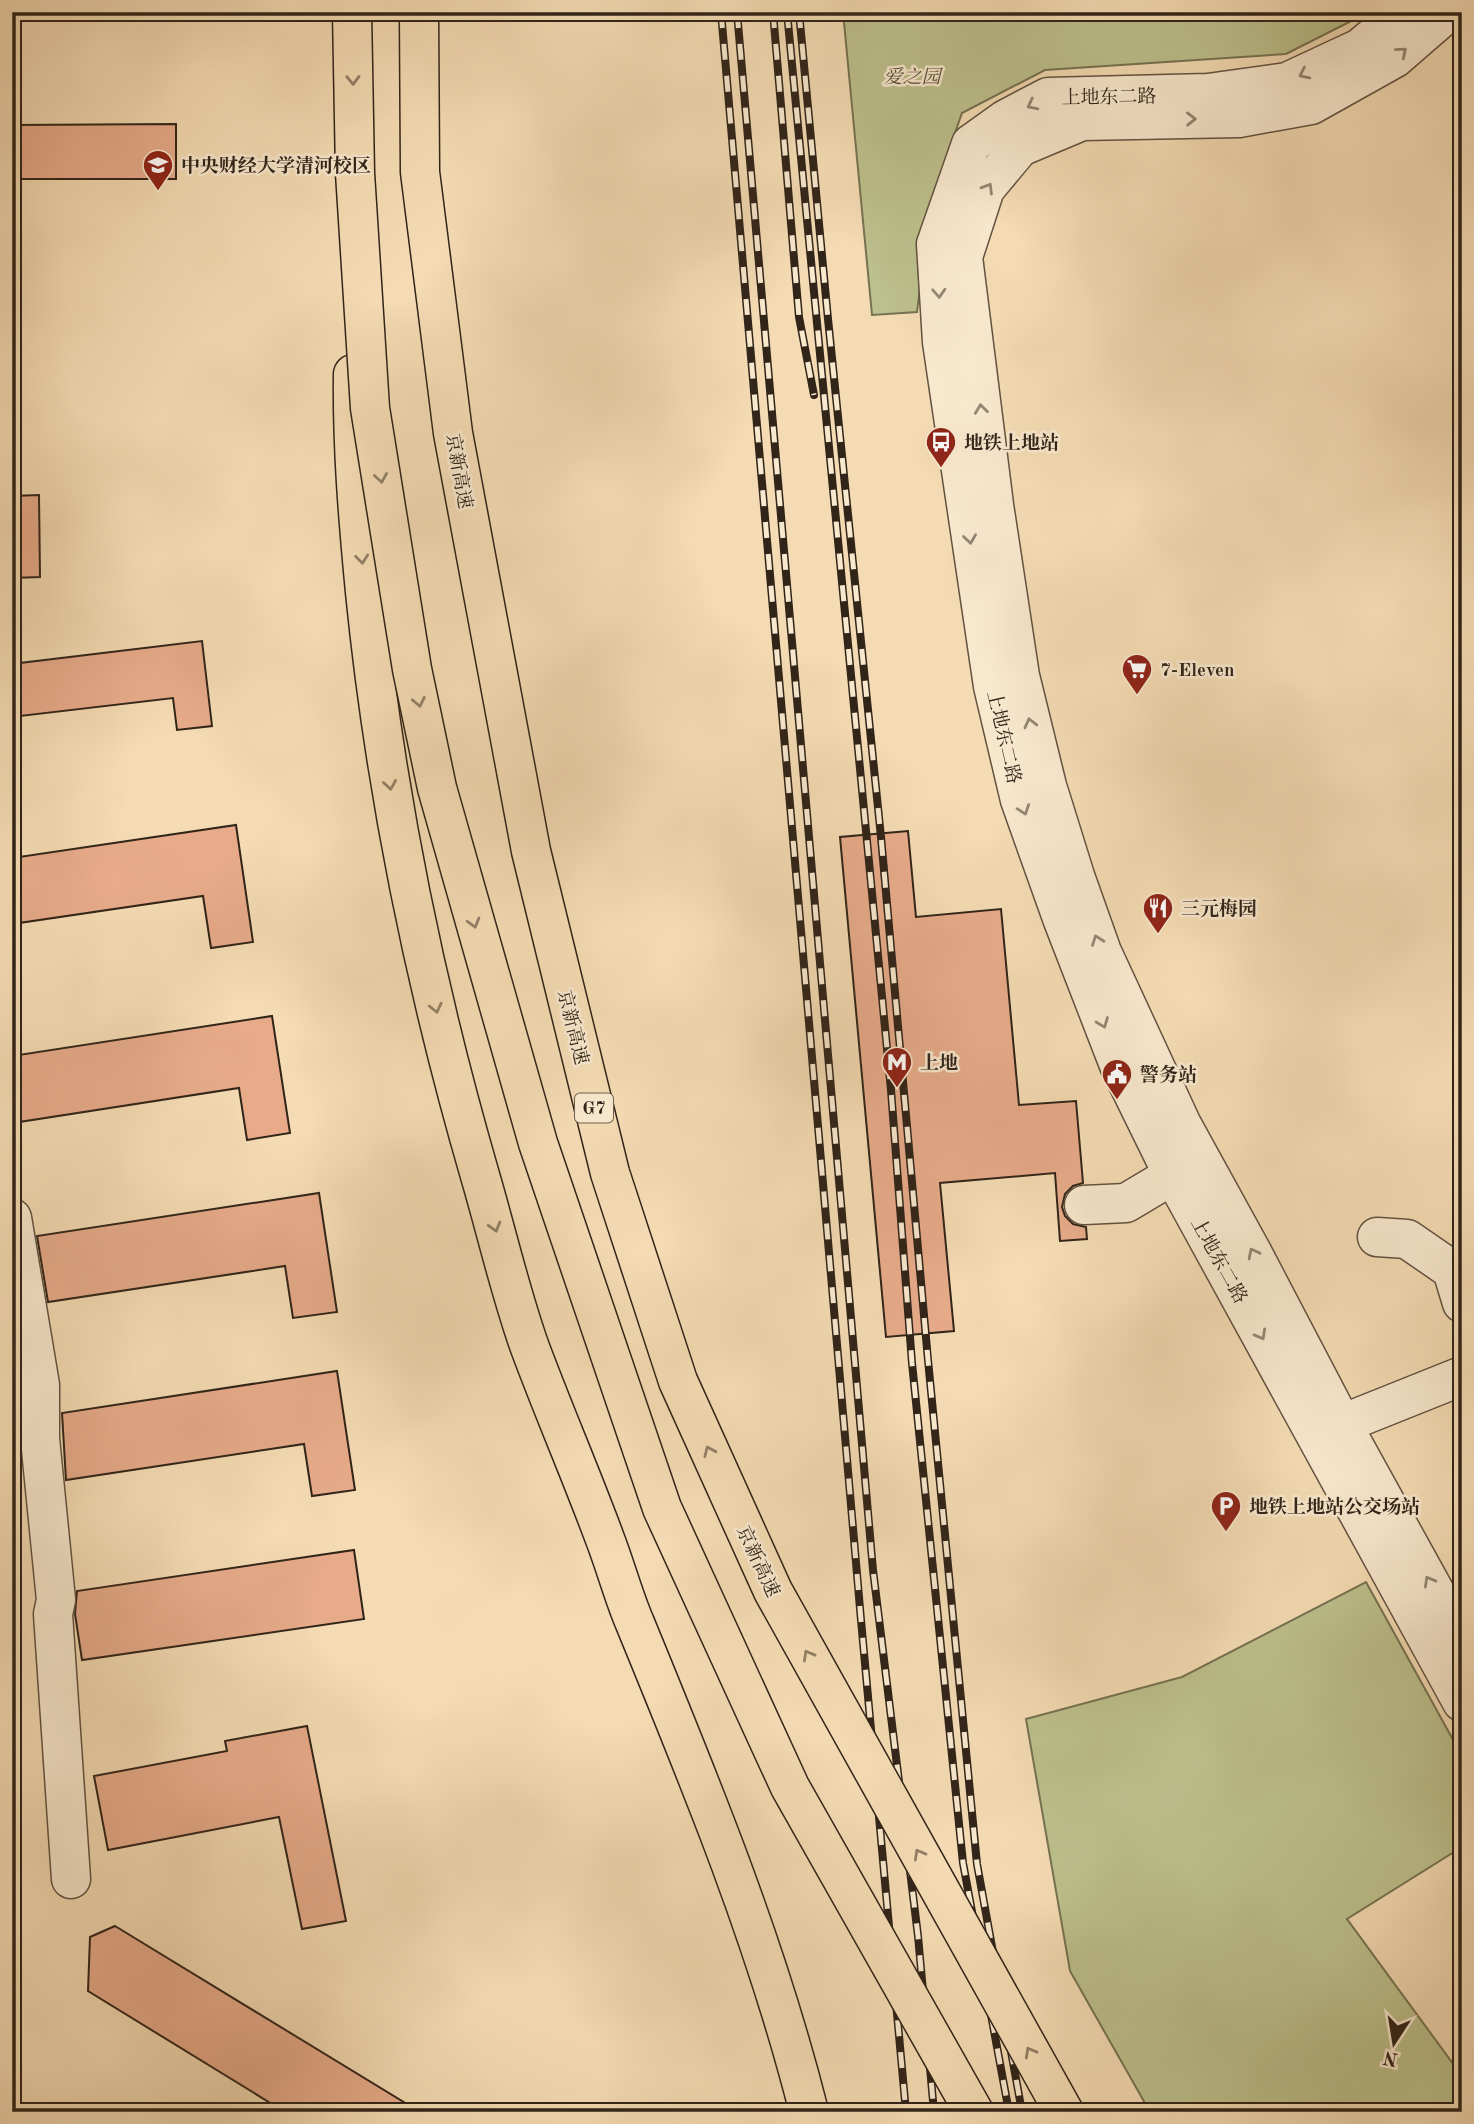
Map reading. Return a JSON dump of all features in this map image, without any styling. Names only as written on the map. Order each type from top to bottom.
[{"type":"highway","points":[[352,12],[355,173],[352,385],[355,488],[374,677],[391,795],[426,968],[456,1095],[528,1342],[750,1915],[809,2112]]},
{"type":"highway","name":"京新高速","points":[[419,12],[420,172],[453,433],[531,851],[610,1173],[678,1381],[773,1591],[1064,2112]]},
{"type":"highway","points":[[355,173],[370,408],[412,669],[437,788],[538,1143],[662,1508],[790,1787],[974,2112]]},
{"type":"street","name":"上地东二路","points":[[1403,12],[1360,48],[1287,82],[1208,93],[1048,97],[1006,119],[971,144],[936,244],[943,342],[971,544],[1001,727],[1020,800],[1078,961],[1119,1065],[1173,1175],[1462,1702]]},
{"type":"street","name":"上地东二路","points":[[1448,12],[1395,58],[1311,105],[1239,118],[1082,121],[1020,147],[985,189],[964,257],[994,505],[1018,664],[1033,733],[1075,876],[1102,952],[1171,1102],[1342,1424],[1462,1641]]},
{"type":"street","points":[[1084,1205],[1126,1203],[1173,1175]]},
{"type":"street","points":[[12,1218],[40,1385],[40,1439],[56,1600],[53,1614],[71,1879]]},
{"type":"street","points":[[1377,1237],[1407,1239],[1452,1270],[1462,1303]]},
{"type":"street","points":[[1342,1424],[1462,1376]]},
{"type":"green space","name":"爱之园","points":[[843,12],[1369,12],[1286,54],[1045,70],[962,113],[930,204],[917,312],[872,315]]},
{"type":"green space","points":[[1366,1582],[1462,1756],[1462,1847],[1347,1919],[1462,2076],[1462,2112],[1150,2112],[1070,1971],[1026,1719],[1182,1677]]},
{"type":"building","points":[[176,124],[176,179],[12,179],[12,125]]},
{"type":"building","points":[[39,495],[40,577],[12,578],[12,496]]},
{"type":"building","points":[[202,641],[212,726],[177,730],[173,698],[12,717],[12,664]]},
{"type":"building","points":[[236,825],[253,942],[211,948],[203,896],[12,924],[12,858]]},
{"type":"building","points":[[908,831],[916,917],[1001,909],[1019,1105],[1076,1101],[1083,1183],[1073,1186],[1065,1194],[1062,1207],[1065,1216],[1073,1224],[1086,1227],[1087,1239],[1060,1241],[1055,1173],[940,1183],[954,1331],[886,1337],[840,837]]},
{"type":"building","points":[[272,1016],[290,1133],[247,1140],[239,1088],[19,1122],[12,1078],[12,1056]]},
{"type":"building","points":[[319,1193],[337,1312],[293,1318],[285,1266],[48,1302],[37,1236]]},
{"type":"building","points":[[337,1371],[355,1490],[312,1496],[304,1444],[66,1480],[62,1413]]},
{"type":"building","points":[[354,1550],[364,1619],[82,1660],[75,1614],[77,1591]]},
{"type":"building","points":[[307,1726],[346,1921],[302,1929],[279,1817],[108,1850],[94,1776],[227,1751],[225,1741]]},
{"type":"building","points":[[115,1926],[420,2112],[285,2112],[88,1991],[90,1937]]},
{"type":"railway","points":[[721,12],[906,2112]]},
{"type":"railway","points":[[737,12],[873,1570],[918,1936],[934,2112]]},
{"type":"railway","points":[[773,12],[799,317],[814,395]]},
{"type":"railway","points":[[787,12],[891,1090],[912,1363],[963,1863],[1009,2112]]},
{"type":"railway","points":[[799,12],[881,837],[977,1864],[1022,2112]]},
{"type":"place","name":"中央财经大学清河校区","points":[[158,192]]},
{"type":"place","name":"地铁上地站","points":[[941,469]]},
{"type":"place","name":"7-Eleven","points":[[1137,696]]},
{"type":"place","name":"三元梅园","points":[[1158,935]]},
{"type":"place","name":"上地","points":[[897,1089]]},
{"type":"place","name":"警务站","points":[[1117,1101]]},
{"type":"place","name":"地铁上地站公交场站","points":[[1226,1533]]}]
